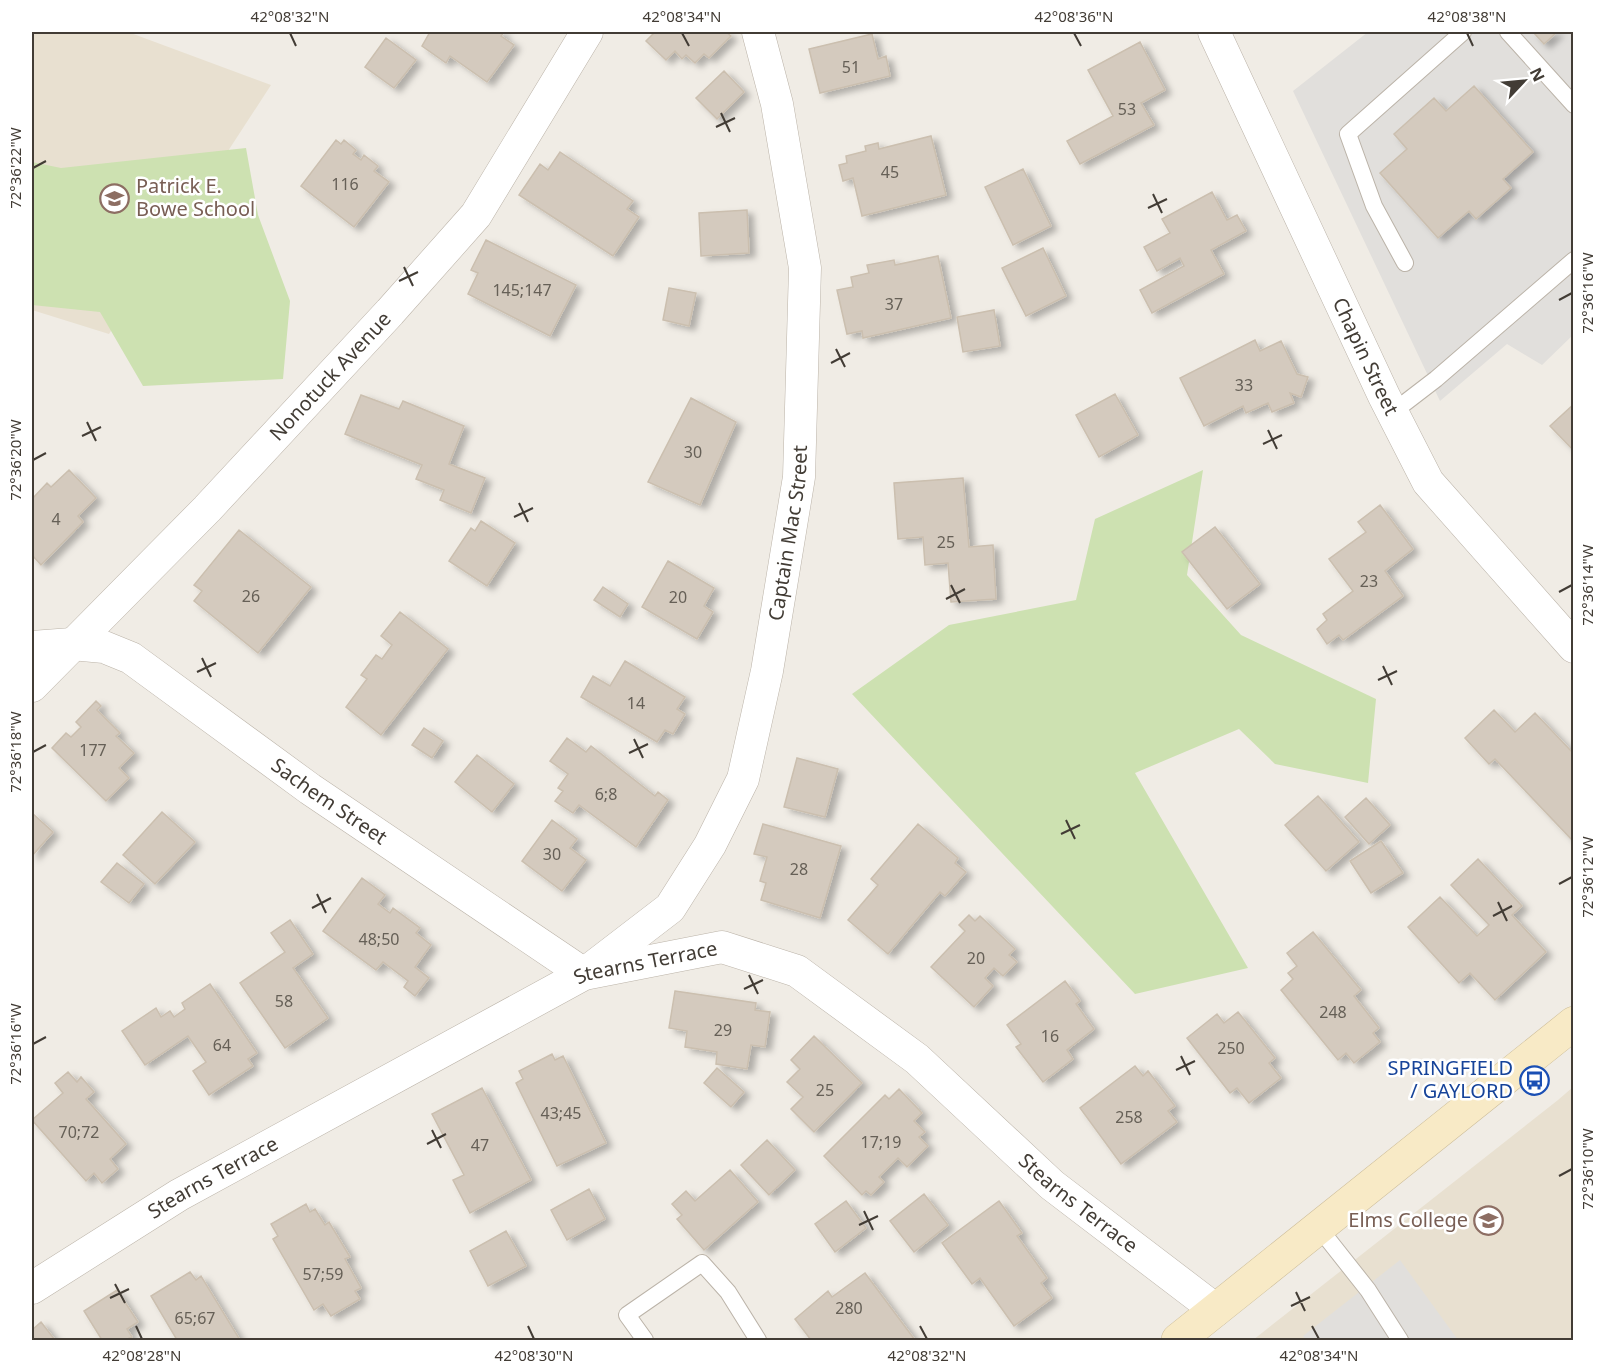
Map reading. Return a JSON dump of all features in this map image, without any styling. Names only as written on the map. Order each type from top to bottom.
[{"type":"main road","points":[[1178,1341],[1574,1023]]},
{"type":"street","name":"Nonotuck Avenue","points":[[32,686],[207,509],[382,321],[476,215],[587,32]]},
{"type":"street","name":"Captain Mac Street","points":[[584,974],[670,908],[710,845],[743,779],[766,671],[799,477],[805,268],[777,104],[758,32]]},
{"type":"street","name":"Chapin Street","points":[[1214,32],[1428,482],[1574,647]]},
{"type":"street","name":"Sachem Street","points":[[32,647],[72,644],[104,647],[130,658],[310,789],[584,974]]},
{"type":"street","name":"Stearns Terrace","points":[[32,1288],[179,1196],[584,974],[722,947],[797,971],[917,1059],[1052,1185],[1216,1310]]},
{"type":"lane","points":[[1405,263],[1374,206],[1348,134],[1462,32]]},
{"type":"lane","points":[[1508,32],[1574,105]]},
{"type":"lane","points":[[1393,412],[1436,379],[1574,260]]},
{"type":"lane","points":[[1318,1228],[1368,1290],[1400,1341]]},
{"type":"lane","points":[[645,1341],[627,1315],[702,1263],[728,1292],[758,1341]]},
{"type":"shaded area","name":"Patrick E. Bowe School","points":[[32,32],[128,32],[271,85],[109,334],[32,310]]},
{"type":"shaded area","points":[[1368,32],[1533,32],[1544,44],[1557,32],[1573,32],[1573,335],[1542,365],[1507,344],[1440,401],[1293,91]],"holes":[[[1474,86],[1532,152],[1503,179],[1510,189],[1477,219],[1469,211],[1438,238],[1380,174],[1407,149],[1394,134],[1434,99],[1446,111]]]},
{"type":"shaded area","name":"Elms College","points":[[1573,1087],[1573,1340],[1253,1340],[1558,1100]]},
{"type":"shaded area","points":[[1400,1260],[1458,1340],[1306,1340],[1303,1336]]},
{"type":"green space","points":[[246,148],[258,215],[290,301],[283,379],[143,386],[100,312],[32,305],[32,162],[61,168]]},
{"type":"green space","points":[[1203,470],[1187,575],[1241,635],[1376,699],[1368,783],[1275,764],[1239,729],[1135,773],[1248,968],[1135,994],[852,694],[949,625],[1076,600],[1095,519]]},
{"type":"building","points":[[430,32],[504,32],[501,36],[514,45],[487,82],[450,56],[446,63],[422,46]]},
{"type":"building","points":[[655,32],[726,32],[731,36],[709,58],[704,54],[695,63],[686,55],[682,59],[675,51],[666,60],[646,41]]},
{"type":"building","points":[[1533,32],[1557,32],[1544,44]]},
{"type":"building","points":[[872,34],[878,59],[886,56],[890,76],[820,93],[809,49]]},
{"type":"building","points":[[386,38],[416,60],[394,88],[365,67]]},
{"type":"building","points":[[1140,42],[1165,90],[1141,103],[1154,125],[1080,164],[1067,141],[1113,116],[1088,70]]},
{"type":"building","points":[[724,71],[744,92],[717,119],[696,98]]},
{"type":"building","points":[[1474,86],[1533,152],[1503,179],[1511,188],[1476,219],[1469,211],[1438,238],[1380,173],[1407,149],[1394,134],[1434,98],[1446,111]]},
{"type":"building","points":[[931,136],[946,195],[862,216],[853,178],[843,181],[839,165],[847,163],[846,156],[866,151],[865,146],[878,143],[879,149]]},
{"type":"building","points":[[336,140],[341,144],[344,140],[356,150],[353,154],[361,160],[364,155],[378,166],[374,171],[389,182],[354,227],[301,186]]},
{"type":"building","points":[[560,152],[633,201],[627,209],[639,217],[613,256],[519,195],[540,164],[548,170]]},
{"type":"building","points":[[1023,169],[1051,226],[1013,245],[985,187]]},
{"type":"building","points":[[1212,192],[1227,220],[1237,215],[1246,231],[1211,250],[1224,274],[1152,313],[1140,290],[1184,266],[1180,258],[1157,271],[1144,247],[1170,233],[1162,219]]},
{"type":"building","points":[[747,210],[749,253],[701,256],[699,213]]},
{"type":"building","points":[[486,240],[576,285],[550,336],[468,294],[478,273],[471,270]]},
{"type":"building","points":[[1043,248],[1066,296],[1026,316],[1002,268]]},
{"type":"building","points":[[938,256],[951,318],[863,338],[862,331],[847,334],[837,290],[853,287],[851,277],[869,273],[867,265],[894,260],[895,265]]},
{"type":"building","points":[[669,288],[696,293],[689,326],[663,320]]},
{"type":"building","points":[[994,310],[1000,346],[963,352],[957,317]]},
{"type":"building","points":[[1255,340],[1260,351],[1281,341],[1297,374],[1308,377],[1301,397],[1290,393],[1294,403],[1272,412],[1268,403],[1246,413],[1243,406],[1204,426],[1180,378]]},
{"type":"building","points":[[1115,394],[1138,435],[1099,457],[1076,415]]},
{"type":"building","points":[[361,395],[399,409],[403,401],[464,426],[449,464],[485,478],[471,513],[440,500],[444,490],[416,479],[422,465],[345,434]]},
{"type":"building","points":[[691,398],[736,422],[700,505],[648,482]]},
{"type":"building","points":[[1574,404],[1574,451],[1550,426]]},
{"type":"building","points":[[69,470],[96,498],[78,516],[83,522],[41,565],[32,555],[32,499],[47,483],[51,487]]},
{"type":"building","points":[[963,478],[969,547],[993,545],[996,599],[951,602],[948,563],[925,565],[923,537],[898,539],[894,483]]},
{"type":"building","points":[[1380,505],[1413,549],[1385,571],[1403,596],[1343,640],[1339,635],[1327,644],[1317,629],[1327,620],[1323,614],[1353,591],[1329,559],[1366,532],[1358,522]]},
{"type":"building","points":[[481,521],[515,543],[487,586],[449,561],[471,528],[475,531]]},
{"type":"building","points":[[1215,527],[1260,584],[1227,609],[1182,552]]},
{"type":"building","points":[[239,530],[311,587],[258,653],[194,601],[202,591],[194,585]]},
{"type":"building","points":[[668,561],[714,588],[704,606],[713,612],[697,639],[642,607]]},
{"type":"building","points":[[603,587],[628,604],[620,617],[594,600]]},
{"type":"building","points":[[400,612],[448,649],[381,735],[346,707],[367,679],[361,675],[376,655],[382,659],[392,645],[381,636]]},
{"type":"building","points":[[625,661],[685,697],[677,709],[685,714],[673,734],[665,730],[657,742],[581,697],[593,676],[610,686]]},
{"type":"building","points":[[96,701],[101,706],[97,710],[120,733],[116,736],[134,753],[119,768],[129,778],[106,801],[52,748],[66,733],[71,737],[81,727],[76,722]]},
{"type":"building","points":[[1494,710],[1515,732],[1535,713],[1572,752],[1574,750],[1574,842],[1495,759],[1489,764],[1465,738]]},
{"type":"building","points":[[424,728],[443,741],[432,758],[412,745]]},
{"type":"building","points":[[567,738],[586,752],[591,746],[655,796],[658,792],[668,800],[636,847],[579,805],[573,813],[555,801],[563,791],[558,788],[568,774],[550,761]]},
{"type":"building","points":[[477,755],[514,784],[492,812],[455,782]]},
{"type":"building","points":[[797,758],[838,769],[825,817],[784,807]]},
{"type":"building","points":[[1318,796],[1359,842],[1326,871],[1285,825]]},
{"type":"building","points":[[1366,798],[1390,825],[1369,844],[1345,817]]},
{"type":"building","points":[[162,812],[195,842],[155,884],[123,855]]},
{"type":"building","points":[[32,813],[53,832],[32,856]]},
{"type":"building","points":[[552,820],[577,839],[570,848],[586,860],[562,891],[522,861]]},
{"type":"building","points":[[763,824],[841,846],[820,918],[761,900],[766,883],[760,881],[767,857],[754,854]]},
{"type":"building","points":[[918,824],[958,858],[955,863],[966,872],[945,896],[940,892],[888,954],[848,920],[878,885],[871,879]]},
{"type":"building","points":[[1381,841],[1403,873],[1371,893],[1350,861]]},
{"type":"building","points":[[1478,859],[1522,906],[1512,915],[1546,952],[1495,1000],[1470,973],[1459,983],[1408,927],[1440,897],[1477,936],[1489,925],[1451,885]]},
{"type":"building","points":[[117,863],[144,884],[129,903],[101,882]]},
{"type":"building","points":[[362,878],[385,895],[378,904],[390,913],[393,908],[420,928],[416,933],[431,945],[415,967],[429,978],[415,996],[404,987],[408,981],[383,962],[376,970],[323,931]]},
{"type":"building","points":[[969,915],[975,921],[980,916],[1015,949],[1009,955],[1017,962],[1003,976],[994,968],[985,978],[993,986],[974,1007],[931,967],[965,931],[959,925]]},
{"type":"building","points":[[290,920],[313,954],[293,968],[328,1018],[285,1048],[240,983],[285,952],[271,933]]},
{"type":"building","points":[[1313,932],[1361,990],[1354,996],[1379,1028],[1373,1033],[1380,1042],[1354,1063],[1346,1053],[1338,1060],[1281,990],[1293,979],[1288,973],[1297,966],[1287,953]]},
{"type":"building","points":[[1065,981],[1080,1001],[1076,1004],[1094,1029],[1067,1050],[1073,1059],[1043,1082],[1016,1047],[1021,1044],[1007,1025]]},
{"type":"building","points":[[210,984],[257,1053],[248,1059],[253,1066],[209,1095],[193,1071],[206,1062],[188,1036],[145,1065],[122,1031],[156,1008],[161,1017],[170,1011],[174,1017],[185,1009],[182,1003]]},
{"type":"building","points":[[675,991],[756,1003],[755,1010],[770,1012],[765,1047],[751,1045],[747,1069],[716,1064],[717,1052],[685,1047],[687,1031],[669,1028]]},
{"type":"building","points":[[1238,1012],[1275,1058],[1269,1063],[1281,1078],[1249,1103],[1237,1088],[1230,1093],[1187,1038],[1217,1014],[1224,1023]]},
{"type":"building","points":[[814,1036],[862,1083],[814,1132],[791,1109],[803,1097],[787,1082],[800,1069],[791,1060]]},
{"type":"building","points":[[552,1054],[555,1060],[563,1056],[606,1143],[557,1166],[516,1083],[523,1079],[519,1071]]},
{"type":"building","points":[[1135,1066],[1143,1076],[1148,1071],[1175,1106],[1168,1111],[1177,1122],[1121,1164],[1080,1108]]},
{"type":"building","points":[[717,1068],[744,1092],[731,1107],[704,1083]]},
{"type":"building","points":[[68,1072],[77,1082],[81,1077],[94,1092],[86,1099],[126,1144],[110,1159],[118,1169],[102,1183],[94,1173],[86,1181],[32,1120],[63,1093],[55,1083]]},
{"type":"building","points":[[482,1088],[531,1180],[470,1213],[453,1180],[464,1175],[432,1114]]},
{"type":"building","points":[[899,1089],[922,1113],[914,1121],[925,1132],[919,1137],[928,1146],[907,1167],[898,1158],[879,1177],[884,1182],[871,1195],[866,1191],[862,1195],[824,1156],[885,1095],[889,1099]]},
{"type":"building","points":[[767,1140],[795,1170],[769,1195],[741,1165]]},
{"type":"building","points":[[730,1170],[758,1202],[704,1250],[677,1219],[682,1215],[672,1204],[686,1191],[695,1201]]},
{"type":"building","points":[[589,1189],[605,1219],[567,1240],[551,1210]]},
{"type":"building","points":[[924,1194],[948,1225],[914,1252],[890,1221]]},
{"type":"building","points":[[846,1201],[866,1228],[835,1252],[815,1224]]},
{"type":"building","points":[[999,1201],[1022,1233],[1017,1236],[1047,1278],[1041,1283],[1052,1298],[1014,1326],[980,1278],[972,1284],[942,1243]]},
{"type":"building","points":[[306,1204],[310,1212],[315,1209],[325,1225],[329,1222],[350,1257],[345,1259],[361,1288],[355,1291],[360,1299],[331,1316],[323,1304],[314,1310],[273,1239],[278,1236],[271,1224]]},
{"type":"building","points":[[506,1231],[526,1266],[488,1286],[470,1251]]},
{"type":"building","points":[[190,1272],[196,1280],[201,1276],[240,1340],[177,1340],[151,1296]]},
{"type":"building","points":[[865,1273],[915,1340],[811,1340],[795,1319],[828,1291],[832,1297]]},
{"type":"building","points":[[117,1290],[138,1322],[127,1329],[132,1337],[125,1340],[102,1340],[84,1311]]},
{"type":"building","points":[[41,1322],[55,1340],[32,1340],[32,1330]]},
{"type":"place","name":"Patrick E. Bowe School","points":[[115,198]]},
{"type":"place","name":"SPRINGFIELD / GAYLORD","points":[[1534,1080]]},
{"type":"place","name":"Elms College","points":[[1489,1220]]}]
